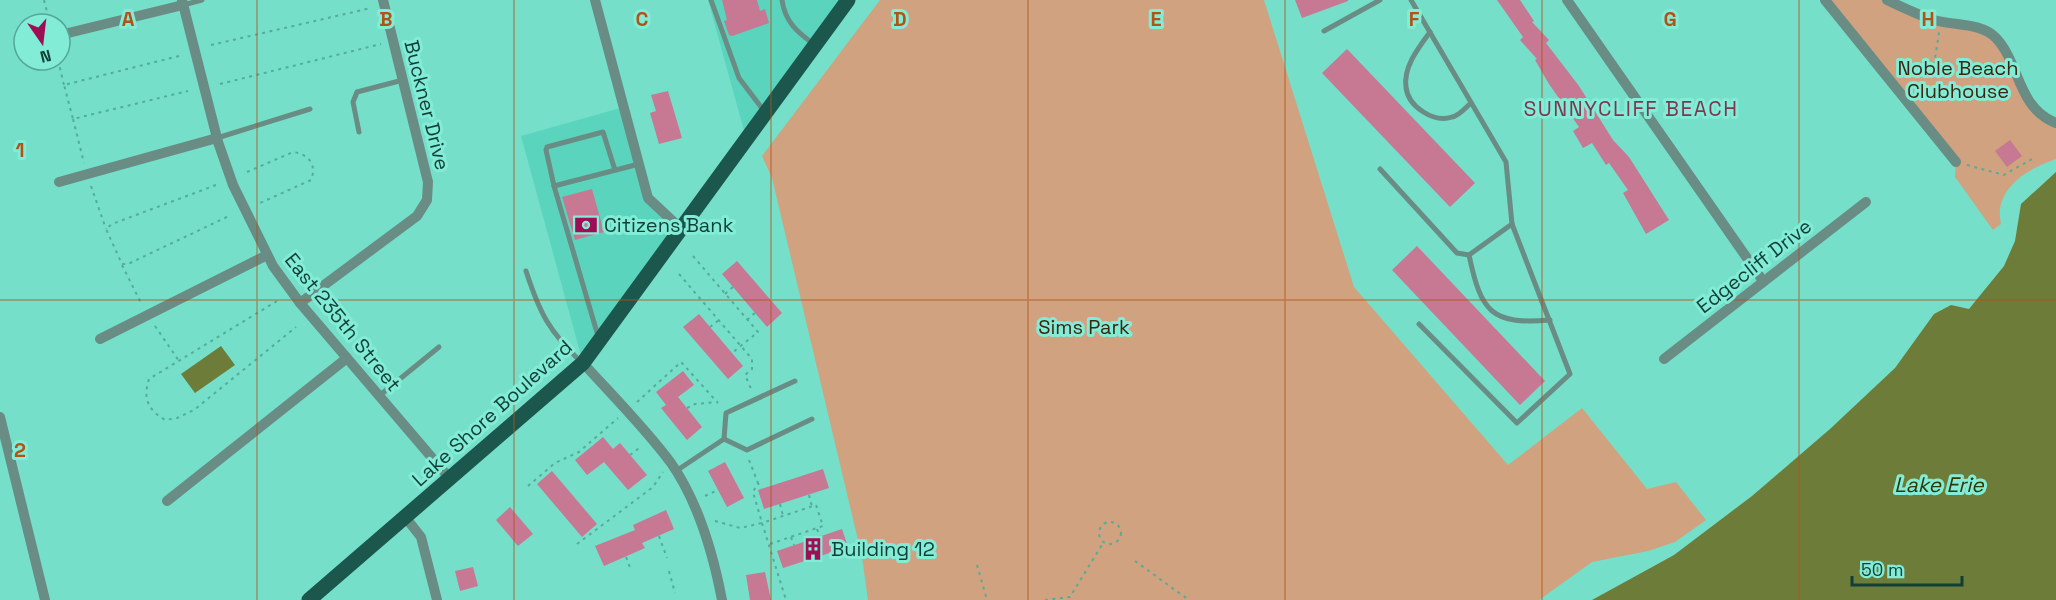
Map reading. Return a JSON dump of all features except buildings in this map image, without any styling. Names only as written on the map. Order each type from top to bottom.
[{"type":"main road","name":"Lake Shore Boulevard","points":[[309,600],[451,480],[583,363],[848,0]]},
{"type":"street","points":[[595,0],[648,198],[680,228]]},
{"type":"street","points":[[1567,0],[1762,281]]},
{"type":"street","points":[[1826,0],[1956,162]]},
{"type":"street","points":[[1887,0],[1941,21],[1979,28],[1995,37],[2024,94],[2047,120],[2056,123]]},
{"type":"street","points":[[72,32],[183,2]]},
{"type":"street","name":"East 235th Street","points":[[183,2],[217,138],[233,184],[267,255],[300,303],[451,480]]},
{"type":"street","name":"Buckner Drive","points":[[300,303],[417,216],[427,200],[428,182],[403,80],[378,3]]},
{"type":"street","points":[[59,182],[217,138]]},
{"type":"street","name":"Edgecliff Drive","points":[[1664,359],[1866,202]]},
{"type":"street","points":[[100,339],[267,255]]},
{"type":"street","points":[[168,501],[346,358]]},
{"type":"street","points":[[583,363],[675,471],[706,537],[722,600]]},
{"type":"street","points":[[0,417],[45,600]]},
{"type":"street","points":[[406,518],[421,537],[437,600]]},
{"type":"lane","points":[[183,2],[202,0]]},
{"type":"lane","points":[[711,0],[739,78],[765,112]]},
{"type":"lane","points":[[782,0],[784,15],[797,32],[815,45]]},
{"type":"lane","points":[[1324,31],[1380,0]]},
{"type":"lane","points":[[1411,0],[1506,162],[1512,224],[1570,374],[1517,423],[1419,324]]},
{"type":"lane","points":[[1430,32],[1415,53],[1406,75],[1406,89],[1422,112],[1435,118],[1453,117],[1471,103]]},
{"type":"lane","points":[[359,132],[353,102],[357,92],[403,80]]},
{"type":"lane","points":[[217,138],[310,109]]},
{"type":"lane","points":[[599,341],[554,186],[547,147],[606,133],[615,170]]},
{"type":"lane","points":[[554,186],[639,164]]},
{"type":"lane","points":[[1380,169],[1457,253],[1469,255],[1512,224]]},
{"type":"lane","points":[[1469,255],[1479,292],[1484,304],[1493,314],[1520,321],[1550,320]]},
{"type":"lane","points":[[526,271],[535,300],[553,334],[583,363]]},
{"type":"lane","points":[[379,396],[439,347]]},
{"type":"lane","points":[[724,439],[726,413],[795,381]]},
{"type":"lane","points":[[724,439],[747,450],[813,419]]},
{"type":"lane","points":[[675,471],[724,439]]},
{"type":"path","points":[[211,45],[378,3]]},
{"type":"path","points":[[1934,65],[1941,21]]},
{"type":"path","points":[[220,84],[383,44]]},
{"type":"path","points":[[64,85],[179,56]]},
{"type":"path","points":[[61,72],[73,119],[188,91]]},
{"type":"path","points":[[247,172],[293,152],[302,153],[312,161],[314,171],[311,180],[260,204]]},
{"type":"path","points":[[1972,166],[2004,175],[2032,159]]},
{"type":"path","points":[[216,185],[112,224],[106,229],[115,253],[122,264],[128,264],[229,216]]},
{"type":"path","points":[[693,256],[758,332],[732,353]]},
{"type":"path","points":[[679,274],[753,362],[752,369],[745,375],[756,399]]},
{"type":"path","points":[[725,294],[733,287]]},
{"type":"path","points":[[277,301],[149,379],[145,393],[148,404],[165,420],[177,418],[194,410],[296,327]]},
{"type":"path","points":[[747,320],[755,313]]},
{"type":"path","points":[[710,327],[719,320]]},
{"type":"path","points":[[634,405],[681,362],[726,413]]},
{"type":"path","points":[[687,408],[695,404],[718,403]]},
{"type":"path","points":[[528,486],[549,467],[587,447],[618,418]]},
{"type":"path","points":[[630,455],[642,446]]},
{"type":"path","points":[[747,450],[761,489]]},
{"type":"path","points":[[577,544],[653,488],[663,472]]},
{"type":"path","points":[[758,483],[753,492],[786,600]]},
{"type":"path","points":[[702,498],[718,490]]},
{"type":"path","points":[[809,495],[812,507]]},
{"type":"path","points":[[780,504],[783,516]]},
{"type":"path","points":[[711,519],[740,528],[816,505],[823,526],[770,544]]},
{"type":"path","points":[[1112,521],[1119,526],[1121,535],[1110,545],[1103,543],[1098,537],[1098,530],[1105,523],[1112,521]]},
{"type":"path","points":[[817,528],[820,537]]},
{"type":"path","points":[[659,536],[667,558]]},
{"type":"path","points":[[791,537],[794,545]]},
{"type":"path","points":[[1045,600],[1071,598],[1103,543]]},
{"type":"path","points":[[626,557],[631,570]]},
{"type":"path","points":[[1135,561],[1189,600]]},
{"type":"path","points":[[977,565],[987,600]]},
{"type":"path","points":[[669,572],[675,593]]},
{"type":"shaded area","points":[[708,0],[848,0],[746,138]]},
{"type":"shaded area","points":[[624,107],[648,198],[680,228],[583,363],[521,136]]},
{"type":"green space","name":"Sims Park","points":[[880,0],[1264,0],[1354,287],[1508,465],[1582,408],[1647,489],[1676,482],[1706,520],[1675,542],[1648,551],[1592,562],[1539,600],[868,600],[862,557],[772,178],[762,156]]},
{"type":"green space","name":"Noble Beach Clubhouse","points":[[1826,0],[1887,0],[1995,37],[2024,94],[2056,123],[2056,159],[2034,168],[2007,191],[2002,200],[2001,224],[1993,230],[1955,177],[1956,162]]},
{"type":"water","name":"Lake Erie","points":[[2056,172],[2056,600],[1592,600],[1674,555],[1752,496],[1830,429],[1895,368],[1934,314],[1951,305],[1969,309],[2004,266],[2015,241],[2021,204]]},
{"type":"water","points":[[221,346],[235,365],[195,393],[181,374]]},
{"type":"place","name":"Citizens Bank","points":[[586,225]]},
{"type":"place","name":"Building 12","points":[[813,549]]},
{"type":"district","name":"SUNNYCLIFF BEACH","points":[[1631,109]]}]
